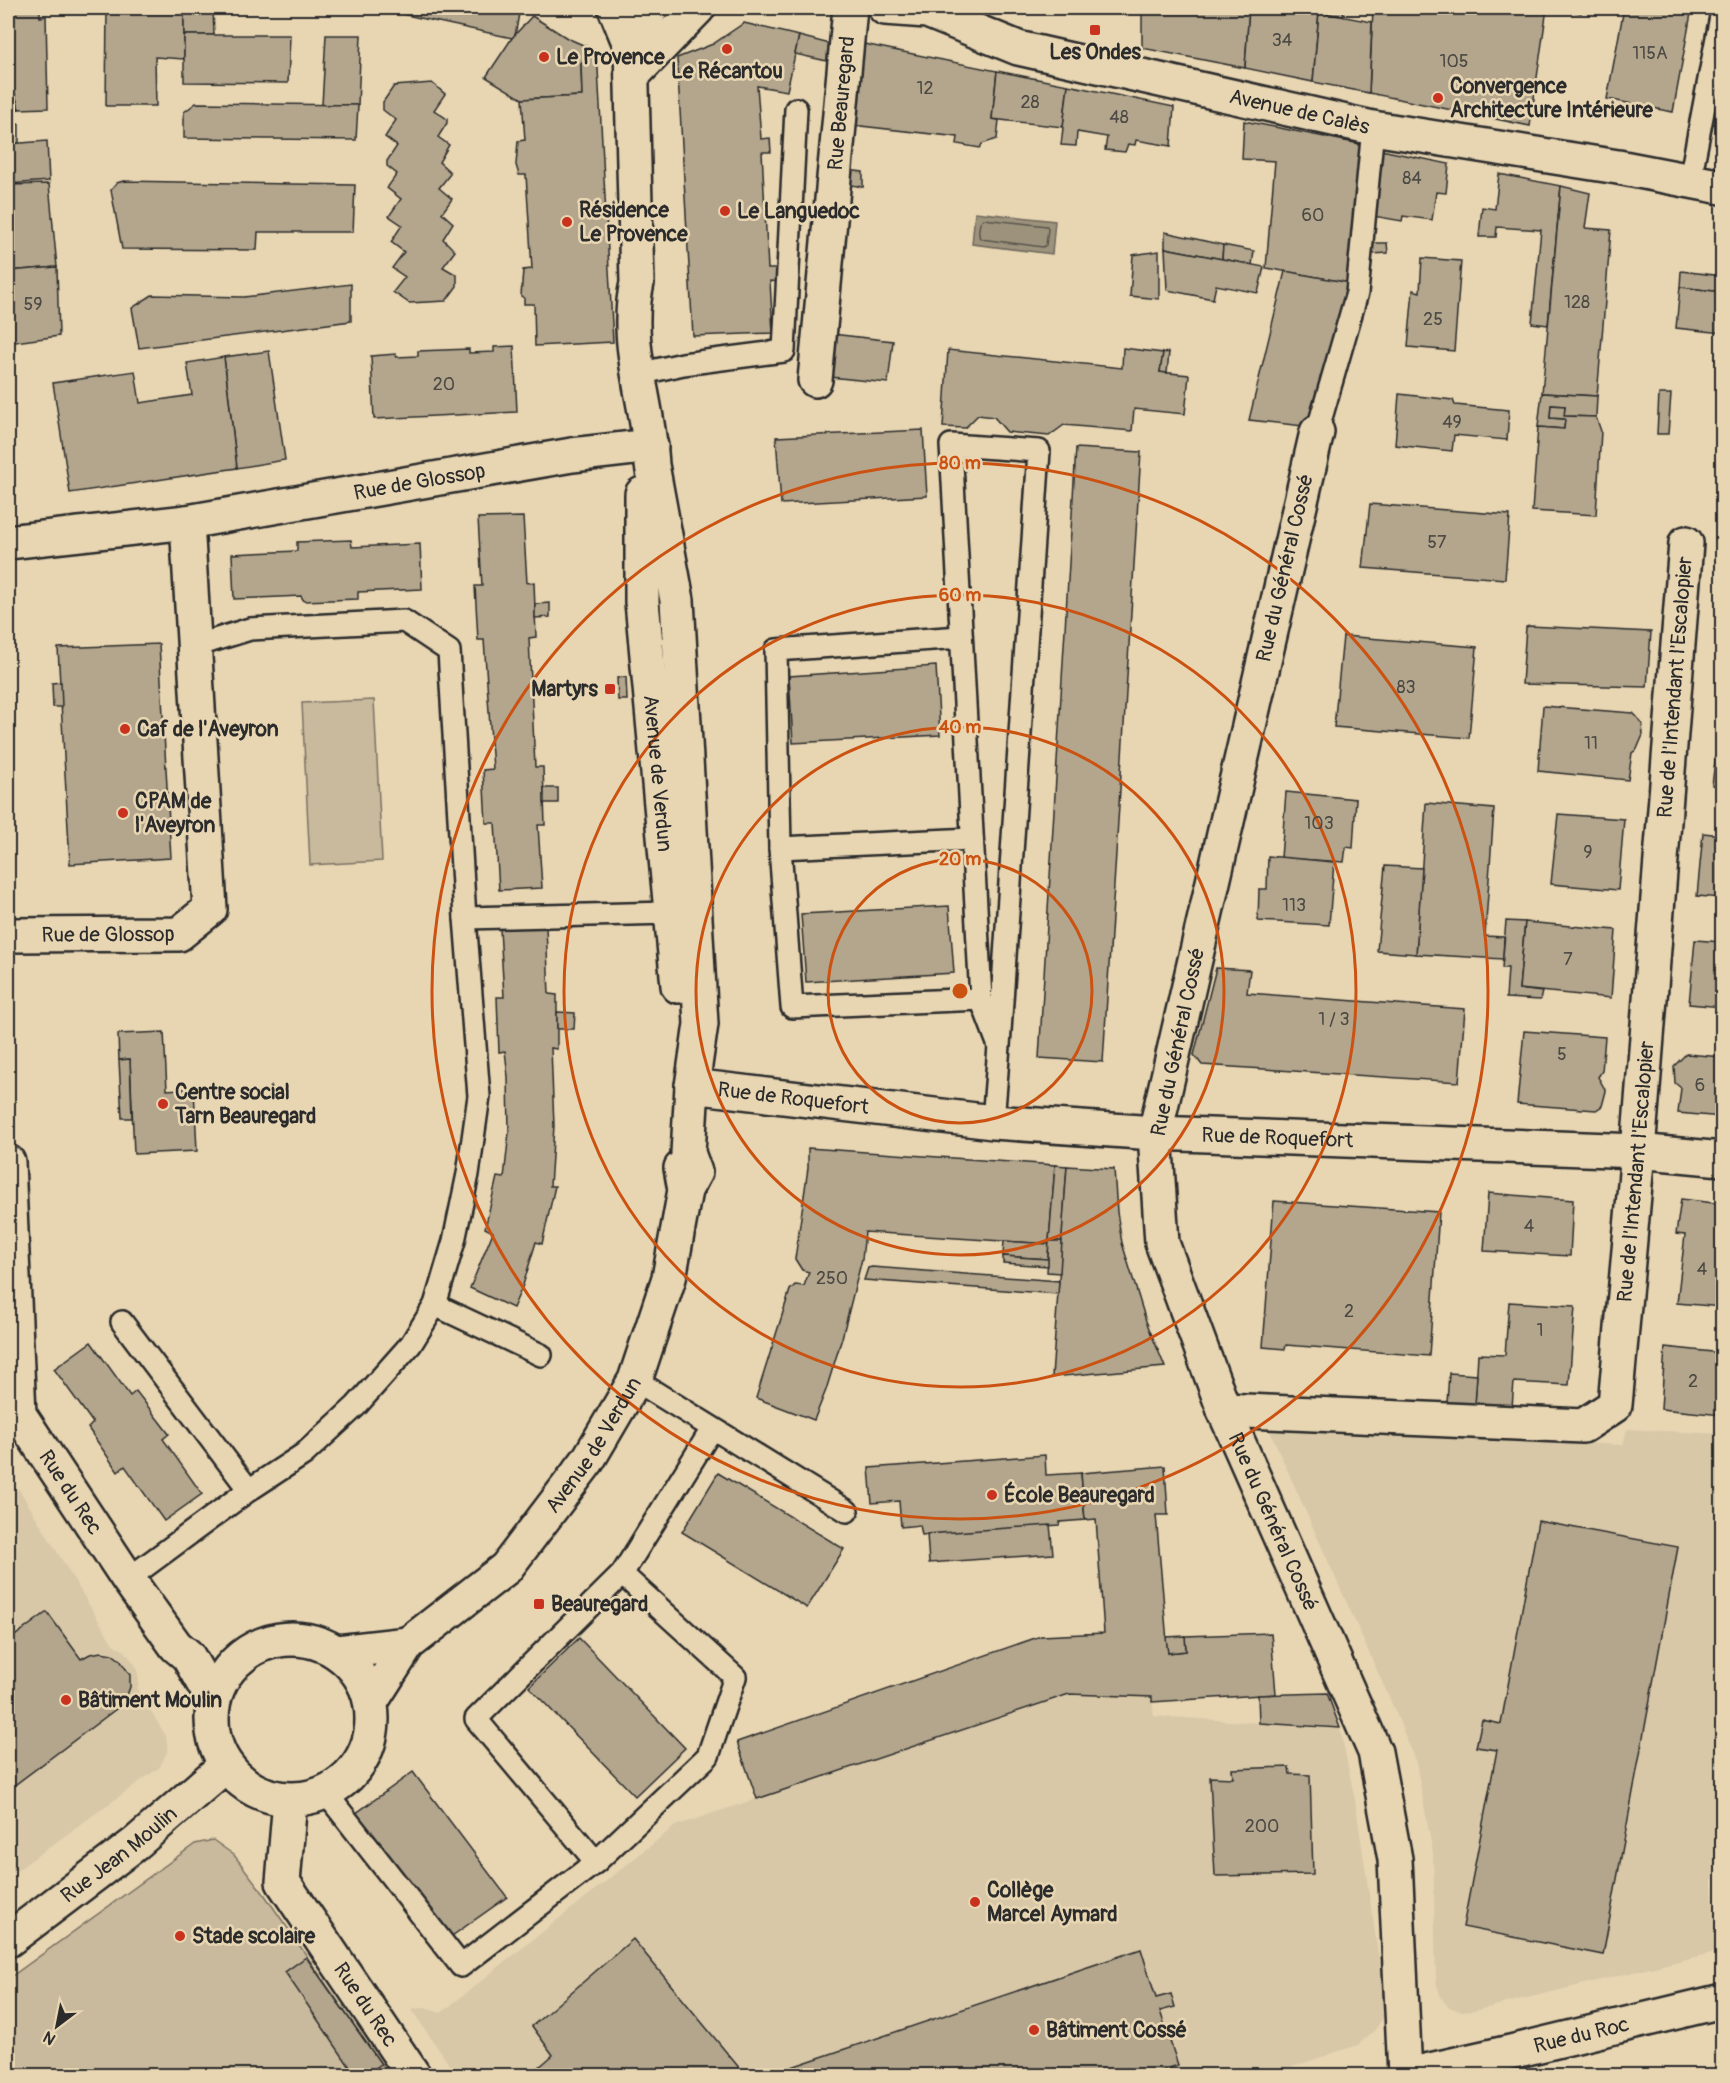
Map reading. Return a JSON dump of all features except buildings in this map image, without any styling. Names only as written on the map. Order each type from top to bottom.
[{"type":"street","name":"Avenue de Verdun","points":[[371,1701],[408,1644],[506,1568],[588,1460],[634,1380],[669,1278],[685,1190],[695,1172],[688,1153],[692,1086],[701,1024],[677,600],[634,352],[633,302],[637,283],[631,61],[615,8]]},
{"type":"street","name":"Avenue de Verdun","points":[[631,61],[651,8]]},
{"type":"street","points":[[631,61],[698,8]]},
{"type":"street","name":"Rue Beauregard","points":[[816,380],[850,8]]},
{"type":"street","name":"Avenue de Calès","points":[[885,8],[927,10],[1018,48],[1373,128],[1618,167],[1722,187]]},
{"type":"street","points":[[927,10],[964,8]]},
{"type":"street","name":"Avenue de Verdun","points":[[637,283],[657,352],[645,406]]},
{"type":"street","name":"Rue du Général Cossé","points":[[1317,432],[1155,1133],[1162,1243],[1224,1410],[1375,1752],[1395,1859],[1404,2075]]},
{"type":"street","name":"Rue de Glossop","points":[[8,542],[188,522],[572,455],[651,455]]},
{"type":"street","name":"Avenue de Verdun","points":[[651,455],[642,480],[642,602],[670,914],[687,1062],[692,1086]]},
{"type":"street","name":"Rue de Glossop","points":[[8,935],[179,934],[210,909],[188,522]]},
{"type":"street","name":"Rue de l'Intendant l'Escalopier","points":[[1224,1410],[1583,1426],[1615,1405],[1638,1151],[1686,543]]},
{"type":"street","name":"Rue de Roquefort","points":[[692,1086],[993,1122],[1155,1133],[1638,1151],[1722,1159]]},
{"type":"street","name":"Rue du Rec","points":[[8,1162],[19,1414],[128,1579],[176,1646],[188,1656],[213,1700]]},
{"type":"street","points":[[288,1639],[314,1642],[337,1653],[352,1666],[364,1682],[371,1701],[373,1723],[369,1745],[359,1765],[345,1781],[326,1793],[309,1798],[290,1800],[266,1796],[243,1783],[226,1766],[215,1745],[211,1722],[213,1700],[224,1676],[241,1656],[263,1644],[288,1639]]},
{"type":"street","points":[[337,1653],[408,1644]]},
{"type":"street","points":[[188,1656],[241,1656]]},
{"type":"street","name":"Rue Jean Moulin","points":[[8,1940],[135,1844],[226,1766]]},
{"type":"street","name":"Rue du Rec","points":[[290,1800],[283,1882],[414,2076]]},
{"type":"street","name":"Rue du Roc","points":[[1404,2075],[1722,2001]]},
{"type":"lane","points":[[1690,180],[1722,11]]},
{"type":"lane","points":[[652,371],[683,364],[784,351],[796,108]]},
{"type":"lane","name":"Rue du Général Cossé","points":[[1317,432],[1357,293],[1373,128]]},
{"type":"lane","points":[[993,1122],[999,1046],[1039,451],[951,445],[981,999],[999,1046]]},
{"type":"lane","points":[[128,1579],[249,1490],[304,1454],[356,1406],[411,1344],[435,1305],[454,1241],[468,1174],[479,1096],[465,918],[449,651],[405,621],[250,629],[195,646]]},
{"type":"lane","points":[[961,637],[776,650],[780,848],[792,1007],[981,999]]},
{"type":"lane","points":[[780,848],[972,839]]},
{"type":"lane","points":[[465,918],[670,914]]},
{"type":"lane","points":[[435,1305],[541,1355]]},
{"type":"lane","points":[[122,1322],[249,1490]]},
{"type":"lane","points":[[634,1380],[847,1511]]},
{"type":"lane","points":[[596,1862],[476,1719],[622,1574],[712,1429]]},
{"type":"lane","points":[[326,1793],[461,1966],[596,1862],[708,1756],[735,1677],[622,1574]]},
{"type":"shaded area","points":[[374,700],[382,861],[310,865],[302,703]]},
{"type":"shaded area","points":[[1268,1427],[1623,1445],[1627,1429],[1722,1434],[1722,1825],[1712,1883],[1716,1952],[1474,2011],[1462,2012],[1449,2007],[1441,1998],[1436,1982],[1433,1853],[1416,1763],[1396,1713]]},
{"type":"shaded area","points":[[19,1489],[113,1644],[125,1651],[136,1666],[139,1679],[138,1690],[166,1736],[168,1750],[160,1767],[8,1877],[8,1497]]},
{"type":"shaded area","name":"Collège Marcel Aymard","points":[[1069,1694],[1152,1697],[1154,1716],[1340,1728],[1355,1800],[1382,1979],[1383,2018],[1375,2030],[1358,2045],[1268,2075],[457,2076],[413,2012],[412,2009],[425,2008],[441,2013],[675,1826]]},
{"type":"shaded area","name":"Stade scolaire","points":[[213,1840],[234,1855],[264,1894],[389,2075],[8,2075],[8,1979],[195,1844]]},
{"type":"water","points":[[975,212],[1055,221],[1052,254],[972,244]]},
{"type":"place","name":"Les Ondes","points":[[1095,30]]},
{"type":"place","name":"Le Récantou","points":[[727,49]]},
{"type":"place","name":"Le Provence","points":[[544,57]]},
{"type":"place","name":"Convergence Architecture Intérieure","points":[[1438,98]]},
{"type":"place","name":"Le Languedoc","points":[[725,211]]},
{"type":"place","name":"Résidence Le Provence","points":[[567,222]]},
{"type":"place","name":"Martyrs","points":[[610,689]]},
{"type":"place","name":"Caf de l'Aveyron","points":[[125,729]]},
{"type":"place","name":"CPAM de l'Aveyron","points":[[123,813]]},
{"type":"place","name":"Centre social Tarn Beauregard","points":[[163,1104]]},
{"type":"place","name":"École Beauregard","points":[[992,1495]]},
{"type":"place","name":"Beauregard","points":[[539,1604]]},
{"type":"place","name":"Bâtiment Moulin","points":[[66,1700]]},
{"type":"place","name":"Collège Marcel Aymard","points":[[975,1902]]},
{"type":"place","name":"Stade scolaire","points":[[180,1936]]},
{"type":"place","name":"Bâtiment Cossé","points":[[1034,2030]]}]
